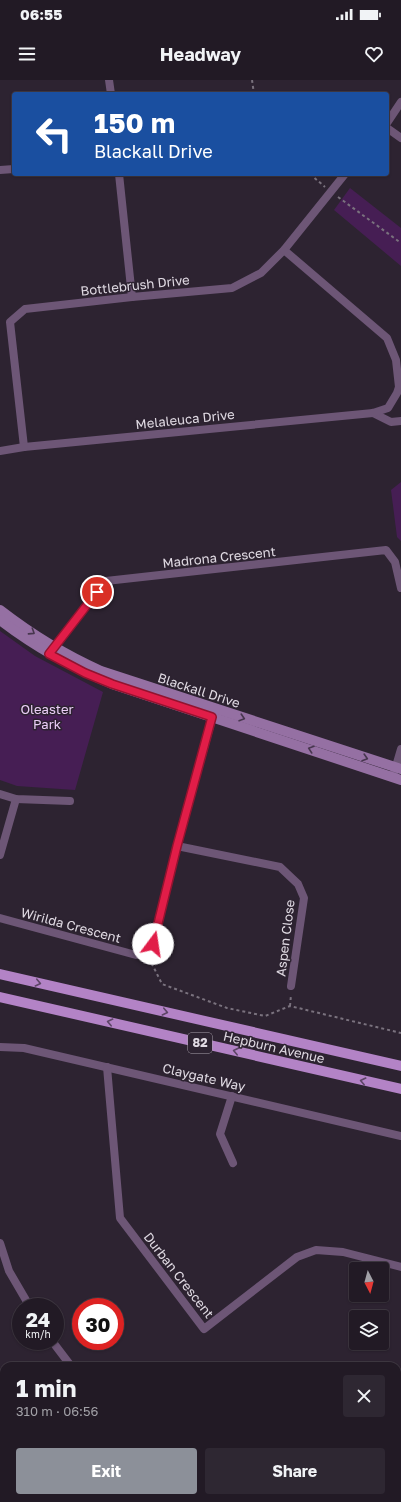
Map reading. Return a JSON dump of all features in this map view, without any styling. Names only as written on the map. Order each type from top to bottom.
[{"type":"main road","name":"Blackall Drive","points":[[0,610],[26,628],[52,650]]},
{"type":"main road","name":"Blackall Drive","points":[[0,620],[52,650],[85,673],[112,684],[213,713],[398,773]]},
{"type":"main road","name":"Hepburn Avenue","points":[[0,974],[401,1066]]},
{"type":"main road","name":"Hepburn Avenue","points":[[0,997],[401,1089]]},
{"type":"street","points":[[109,80],[111,92]]},
{"type":"street","points":[[389,120],[401,102]]},
{"type":"street","points":[[389,129],[401,138]]},
{"type":"street","points":[[0,170],[12,168]]},
{"type":"street","points":[[120,176],[132,297]]},
{"type":"street","name":"Bottlebrush Drive","points":[[24,447],[10,322],[25,309],[232,288],[261,272],[284,250],[343,176]]},
{"type":"street","name":"Melaleuca Drive","points":[[0,451],[24,447],[373,413],[388,408],[399,396],[399,387],[396,360],[387,338],[284,250]]},
{"type":"street","points":[[373,413],[391,422],[401,421]]},
{"type":"street","name":"Madrona Crescent","points":[[52,650],[106,581],[386,550],[395,562],[401,588]]},
{"type":"street","points":[[144,950],[153,944],[177,846],[213,713]]},
{"type":"street","points":[[398,773],[401,749]]},
{"type":"street","points":[[0,794],[16,799],[70,801]]},
{"type":"street","points":[[0,855],[16,799]]},
{"type":"street","name":"Aspen Close","points":[[177,846],[280,867],[298,884],[304,898],[291,986]]},
{"type":"street","name":"Wirilda Crescent","points":[[0,918],[136,955],[144,950]]},
{"type":"street","name":"Claygate Way","points":[[0,1047],[24,1048],[401,1136]]},
{"type":"street","name":"Durban Crescent","points":[[107,1067],[120,1218],[204,1329],[297,1257],[316,1250],[343,1252],[401,1267]]},
{"type":"street","points":[[232,1096],[220,1134],[233,1163]]},
{"type":"street","points":[[0,1243],[9,1271],[25,1298]]},
{"type":"street","points":[[59,1350],[68,1362]]},
{"type":"path","points":[[252,80],[254,92]]},
{"type":"path","points":[[312,176],[330,191],[401,243]]},
{"type":"path","points":[[144,950],[162,984],[227,1008],[265,1016],[290,1006],[401,1033]]},
{"type":"path","name":"Aspen Close","points":[[290,1006],[291,986]]},
{"type":"green space","points":[[350,188],[401,228],[401,266],[334,210]]},
{"type":"green space","points":[[401,482],[401,541],[397,537],[391,490]]},
{"type":"green space","name":"Oleaster Park","points":[[0,631],[35,656],[103,692],[75,790],[17,786],[0,780]]},
{"type":"route","points":[[97,592],[49,654],[85,673],[112,684],[212,717],[177,846],[153,944]]}]
